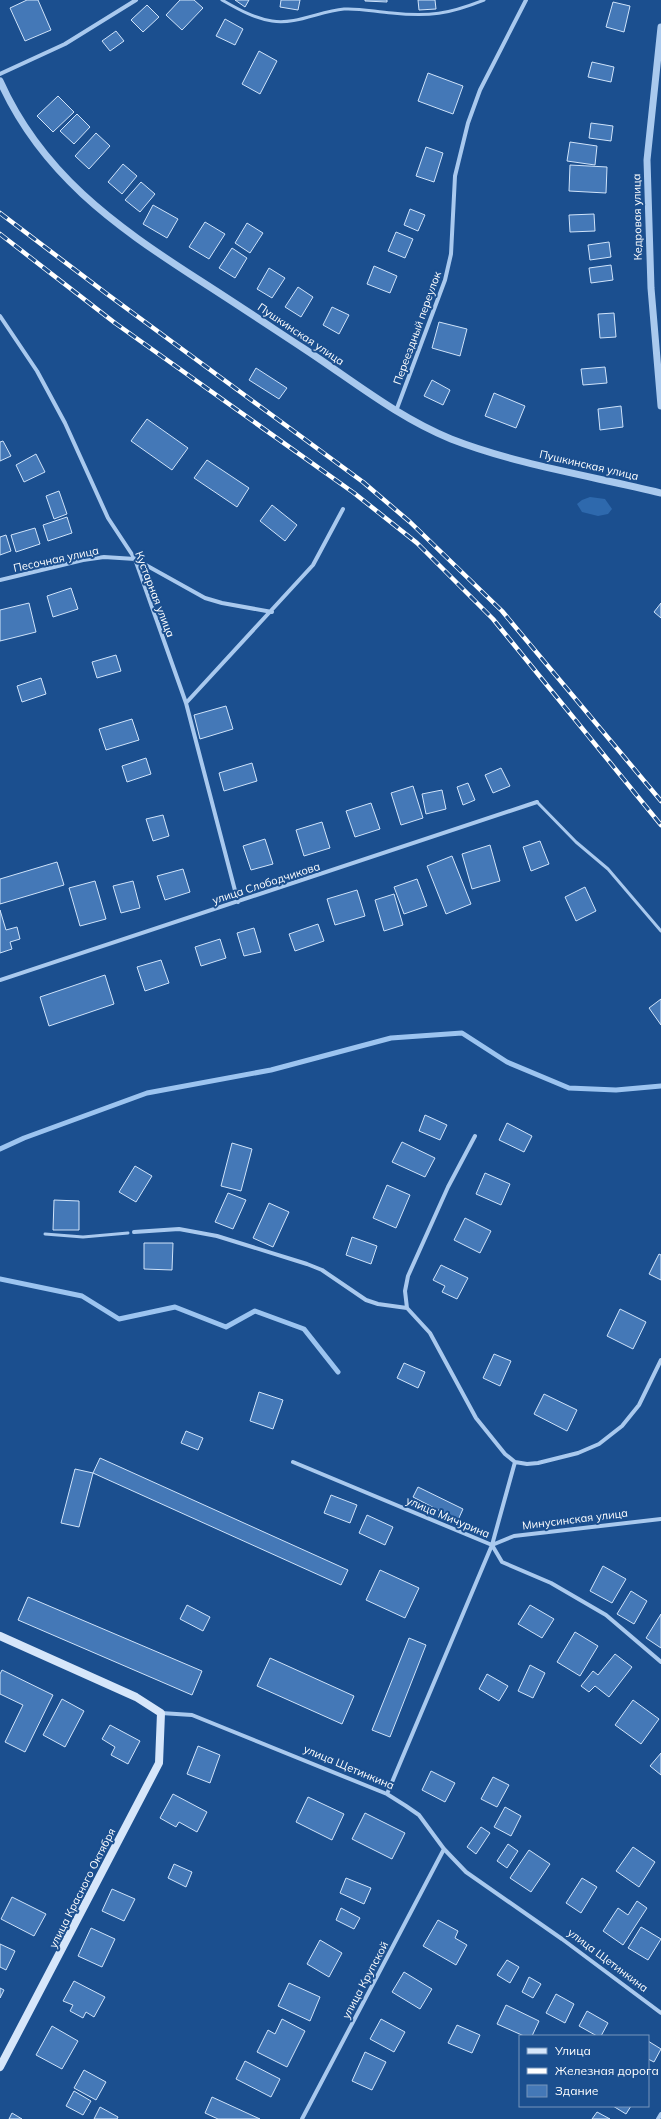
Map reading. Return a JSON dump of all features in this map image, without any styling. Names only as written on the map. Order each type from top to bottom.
[{"type":"main road","name":"улица Щетинкина","points":[[0,1636],[136,1697],[161,1712]]},
{"type":"main road","name":"улица Красного Октября","points":[[0,2066],[159,1763],[161,1712]]},
{"type":"street","points":[[0,74],[65,44],[136,0]]},
{"type":"street","name":"Переездный переулок","points":[[396,411],[445,280],[451,254],[455,176],[468,122],[480,90],[526,0]]},
{"type":"street","name":"Кедровая улица","points":[[661,27],[647,160],[651,288],[661,406]]},
{"type":"street","name":"Пушкинская улица","points":[[0,82],[16,115],[39,149],[65,178],[98,209],[137,240],[316,356],[396,411],[449,438],[490,453],[661,493]]},
{"type":"street","name":"Кустарная улица","points":[[0,316],[37,371],[65,423],[108,518],[134,559],[186,704],[238,902]]},
{"type":"street","points":[[661,488],[661,493]]},
{"type":"street","points":[[186,704],[272,612],[313,565],[343,509]]},
{"type":"street","name":"Песочная улица","points":[[0,580],[83,560],[104,557],[134,559],[205,598],[222,603],[272,612]]},
{"type":"street","name":"улица Слободчикова","points":[[0,980],[537,802]]},
{"type":"street","points":[[475,1136],[448,1187],[408,1276],[405,1290],[407,1308],[430,1333],[476,1418],[505,1454],[516,1462],[526,1464],[538,1463],[578,1453],[598,1444],[622,1426],[639,1405],[661,1360]]},
{"type":"street","points":[[134,1232],[179,1229],[217,1236],[322,1270],[366,1300],[378,1304],[407,1308]]},
{"type":"street","name":"улица Мичурина","points":[[293,1462],[492,1544],[502,1562],[551,1582],[606,1615],[661,1662]]},
{"type":"street","points":[[387,1794],[492,1544],[516,1462]]},
{"type":"street","name":"Минусинская улица","points":[[492,1544],[514,1536],[661,1519]]},
{"type":"street","name":"улица Щетинкина","points":[[161,1712],[192,1716],[387,1794],[419,1815],[444,1849],[466,1872],[562,1939],[661,2014]]},
{"type":"street","name":"улица Крупской","points":[[302,2119],[444,1849]]},
{"type":"street","points":[[658,2119],[661,2114]]},
{"type":"lane","points":[[222,0],[254,17],[273,22],[290,21],[344,9],[361,9],[420,15],[440,14],[458,10],[484,0]]},
{"type":"lane","points":[[537,802],[576,842],[608,869],[661,931]]},
{"type":"lane","points":[[45,1234],[82,1237],[128,1233]]},
{"type":"shaded area","points":[[590,497],[605,499],[612,509],[608,514],[598,516],[582,512],[577,504]]},
{"type":"building","points":[[27,0],[38,0],[51,30],[25,41],[10,8]]},
{"type":"building","points":[[180,0],[194,0],[203,8],[182,30],[166,15]]},
{"type":"building","points":[[235,0],[249,0],[245,7]]},
{"type":"building","points":[[281,0],[300,0],[298,10],[280,7]]},
{"type":"building","points":[[387,0],[387,2],[365,1]]},
{"type":"building","points":[[418,0],[435,0],[436,9],[419,10]]},
{"type":"building","points":[[613,2],[630,6],[624,32],[606,27]]},
{"type":"building","points":[[147,5],[159,17],[143,32],[131,20]]},
{"type":"building","points":[[225,19],[243,29],[235,45],[216,36]]},
{"type":"building","points":[[116,31],[124,41],[110,51],[102,41]]},
{"type":"building","points":[[259,51],[277,61],[260,94],[242,84]]},
{"type":"building","points":[[592,62],[614,67],[611,82],[588,77]]},
{"type":"building","points":[[428,73],[463,86],[453,114],[418,101]]},
{"type":"building","points":[[58,96],[74,112],[53,132],[37,116]]},
{"type":"building","points":[[77,114],[90,127],[74,144],[60,131]]},
{"type":"building","points":[[591,123],[613,126],[611,141],[589,138]]},
{"type":"building","points":[[96,133],[110,146],[89,169],[75,156]]},
{"type":"building","points":[[570,142],[597,146],[595,165],[567,161]]},
{"type":"building","points":[[426,147],[443,153],[434,182],[416,176]]},
{"type":"building","points":[[123,164],[137,176],[122,194],[108,182]]},
{"type":"building","points":[[570,165],[607,167],[606,193],[569,191]]},
{"type":"building","points":[[141,182],[155,194],[140,212],[125,200]]},
{"type":"building","points":[[153,205],[178,219],[167,238],[143,224]]},
{"type":"building","points":[[410,209],[425,215],[418,231],[404,225]]},
{"type":"building","points":[[594,214],[595,231],[570,232],[569,215]]},
{"type":"building","points":[[205,222],[225,234],[209,259],[189,247]]},
{"type":"building","points":[[247,223],[263,233],[250,253],[235,243]]},
{"type":"building","points":[[396,232],[413,239],[405,258],[388,251]]},
{"type":"building","points":[[609,242],[611,257],[590,260],[588,245]]},
{"type":"building","points":[[232,248],[247,258],[235,278],[219,268]]},
{"type":"building","points":[[611,265],[613,280],[591,283],[589,268]]},
{"type":"building","points":[[374,266],[397,276],[390,293],[367,284]]},
{"type":"building","points":[[269,268],[285,278],[272,298],[257,289]]},
{"type":"building","points":[[298,287],[313,297],[301,317],[285,307]]},
{"type":"building","points":[[332,307],[349,315],[339,334],[323,325]]},
{"type":"building","points":[[614,313],[616,337],[600,338],[598,314]]},
{"type":"building","points":[[439,322],[467,329],[460,356],[432,348]]},
{"type":"building","points":[[605,367],[607,383],[583,385],[581,369]]},
{"type":"building","points":[[256,368],[287,388],[279,399],[249,380]]},
{"type":"building","points":[[432,380],[450,390],[443,405],[424,396]]},
{"type":"building","points":[[494,393],[525,406],[516,428],[485,416]]},
{"type":"building","points":[[621,406],[623,427],[600,430],[598,409]]},
{"type":"building","points":[[147,419],[188,448],[172,470],[131,441]]},
{"type":"building","points":[[3,441],[11,456],[0,461],[0,442]]},
{"type":"building","points":[[36,454],[45,472],[24,482],[16,465]]},
{"type":"building","points":[[207,460],[249,488],[237,507],[194,478]]},
{"type":"building","points":[[59,491],[67,514],[54,519],[46,496]]},
{"type":"building","points":[[272,505],[297,525],[285,541],[260,521]]},
{"type":"building","points":[[67,517],[72,533],[48,541],[43,525]]},
{"type":"building","points":[[35,528],[40,544],[16,552],[11,535]]},
{"type":"building","points":[[6,535],[11,551],[0,555],[0,537]]},
{"type":"building","points":[[71,588],[78,609],[53,617],[47,596]]},
{"type":"building","points":[[29,603],[36,632],[0,641],[0,610]]},
{"type":"building","points":[[661,603],[661,618],[654,612]]},
{"type":"building","points":[[116,655],[121,671],[97,678],[92,662]]},
{"type":"building","points":[[41,678],[46,694],[22,702],[17,686]]},
{"type":"building","points":[[226,706],[233,729],[200,739],[194,715]]},
{"type":"building","points":[[132,719],[139,740],[106,750],[99,729]]},
{"type":"building","points":[[146,758],[151,774],[127,782],[122,766]]},
{"type":"building","points":[[252,763],[257,781],[224,791],[219,773]]},
{"type":"building","points":[[501,768],[510,786],[493,793],[485,775]]},
{"type":"building","points":[[468,783],[475,800],[463,805],[457,787]]},
{"type":"building","points":[[413,786],[423,818],[401,825],[391,793]]},
{"type":"building","points":[[442,790],[446,809],[426,814],[422,794]]},
{"type":"building","points":[[371,803],[380,829],[355,837],[346,811]]},
{"type":"building","points":[[163,815],[169,836],[153,841],[146,819]]},
{"type":"building","points":[[322,822],[330,848],[304,856],[296,830]]},
{"type":"building","points":[[265,839],[273,864],[251,870],[243,846]]},
{"type":"building","points":[[540,841],[549,864],[531,871],[523,847]]},
{"type":"building","points":[[490,845],[500,881],[472,889],[462,854]]},
{"type":"building","points":[[452,856],[471,904],[446,914],[427,866]]},
{"type":"building","points":[[57,862],[64,885],[0,904],[0,879]]},
{"type":"building","points":[[183,869],[190,892],[165,900],[157,876]]},
{"type":"building","points":[[417,879],[427,906],[404,914],[394,887]]},
{"type":"building","points":[[95,881],[106,919],[80,926],[69,888]]},
{"type":"building","points":[[133,881],[140,908],[121,913],[113,886]]},
{"type":"building","points":[[585,887],[596,911],[576,921],[565,897]]},
{"type":"building","points":[[357,890],[365,916],[335,925],[327,899]]},
{"type":"building","points":[[394,894],[403,925],[384,931],[375,900]]},
{"type":"building","points":[[0,910],[6,930],[17,927],[20,939],[10,942],[12,949],[0,953]]},
{"type":"building","points":[[318,924],[324,941],[295,951],[289,934]]},
{"type":"building","points":[[254,928],[261,952],[244,956],[237,933]]},
{"type":"building","points":[[220,939],[226,958],[201,966],[195,947]]},
{"type":"building","points":[[161,960],[169,983],[145,991],[137,967]]},
{"type":"building","points":[[105,975],[114,1004],[49,1026],[40,997]]},
{"type":"building","points":[[661,999],[661,1025],[649,1008]]},
{"type":"building","points":[[425,1115],[447,1125],[440,1140],[419,1131]]},
{"type":"building","points":[[507,1123],[532,1136],[524,1152],[499,1140]]},
{"type":"building","points":[[402,1142],[435,1158],[425,1177],[392,1162]]},
{"type":"building","points":[[232,1143],[252,1149],[241,1191],[221,1186]]},
{"type":"building","points":[[135,1166],[152,1176],[136,1202],[119,1192]]},
{"type":"building","points":[[485,1173],[510,1184],[501,1205],[476,1194]]},
{"type":"building","points":[[387,1185],[410,1195],[396,1228],[373,1218]]},
{"type":"building","points":[[228,1193],[246,1200],[233,1229],[215,1222]]},
{"type":"building","points":[[54,1200],[79,1201],[79,1230],[53,1230]]},
{"type":"building","points":[[269,1203],[289,1212],[273,1247],[253,1238]]},
{"type":"building","points":[[465,1218],[491,1231],[480,1253],[454,1240]]},
{"type":"building","points":[[352,1237],[377,1246],[371,1264],[346,1255]]},
{"type":"building","points":[[144,1243],[173,1243],[172,1270],[144,1269]]},
{"type":"building","points":[[659,1254],[661,1255],[661,1280],[649,1274]]},
{"type":"building","points":[[441,1265],[468,1278],[457,1299],[442,1292],[445,1286],[433,1280]]},
{"type":"building","points":[[620,1309],[646,1322],[633,1349],[607,1336]]},
{"type":"building","points":[[494,1354],[511,1361],[500,1386],[483,1378]]},
{"type":"building","points":[[404,1363],[425,1372],[418,1388],[397,1378]]},
{"type":"building","points":[[259,1392],[283,1400],[273,1429],[250,1421]]},
{"type":"building","points":[[544,1394],[577,1410],[567,1431],[534,1414]]},
{"type":"building","points":[[186,1431],[203,1438],[198,1450],[181,1443]]},
{"type":"building","points":[[100,1458],[348,1570],[341,1585],[93,1473]]},
{"type":"building","points":[[75,1469],[93,1473],[79,1527],[61,1523]]},
{"type":"building","points":[[418,1487],[463,1509],[458,1520],[413,1497]]},
{"type":"building","points":[[331,1495],[357,1505],[350,1523],[324,1513]]},
{"type":"building","points":[[367,1515],[393,1527],[385,1545],[359,1533]]},
{"type":"building","points":[[603,1566],[626,1579],[612,1603],[590,1591]]},
{"type":"building","points":[[380,1570],[419,1588],[405,1618],[366,1600]]},
{"type":"building","points":[[631,1591],[647,1601],[634,1624],[617,1614]]},
{"type":"building","points":[[28,1597],[202,1671],[192,1695],[18,1620]]},
{"type":"building","points":[[187,1605],[210,1617],[203,1631],[180,1619]]},
{"type":"building","points":[[530,1605],[554,1619],[542,1638],[518,1624]]},
{"type":"building","points":[[661,1614],[661,1648],[646,1638]]},
{"type":"building","points":[[575,1632],[598,1646],[580,1676],[557,1662]]},
{"type":"building","points":[[409,1638],[426,1645],[390,1737],[372,1730]]},
{"type":"building","points":[[615,1654],[632,1667],[609,1697],[595,1686],[589,1692],[581,1686],[593,1671],[598,1675]]},
{"type":"building","points":[[270,1658],[354,1696],[342,1724],[257,1686]]},
{"type":"building","points":[[530,1665],[545,1673],[533,1698],[518,1691]]},
{"type":"building","points":[[2,1670],[53,1695],[25,1752],[5,1742],[23,1705],[0,1694],[0,1674]]},
{"type":"building","points":[[487,1674],[508,1686],[499,1701],[479,1689]]},
{"type":"building","points":[[62,1699],[84,1711],[65,1747],[43,1735]]},
{"type":"building","points":[[633,1700],[659,1719],[641,1744],[615,1725]]},
{"type":"building","points":[[110,1725],[140,1741],[128,1764],[111,1755],[115,1747],[102,1739]]},
{"type":"building","points":[[198,1746],[220,1755],[210,1783],[187,1774]]},
{"type":"building","points":[[661,1753],[661,1775],[650,1766]]},
{"type":"building","points":[[431,1771],[455,1783],[445,1802],[422,1790]]},
{"type":"building","points":[[493,1777],[509,1785],[497,1807],[481,1799]]},
{"type":"building","points":[[173,1794],[207,1812],[197,1832],[179,1822],[176,1827],[160,1818]]},
{"type":"building","points":[[308,1797],[344,1814],[332,1840],[296,1822]]},
{"type":"building","points":[[505,1807],[521,1816],[511,1836],[494,1827]]},
{"type":"building","points":[[365,1813],[405,1833],[392,1859],[352,1839]]},
{"type":"building","points":[[481,1827],[490,1833],[476,1854],[467,1847]]},
{"type":"building","points":[[508,1844],[518,1851],[507,1868],[497,1861]]},
{"type":"building","points":[[633,1847],[655,1862],[639,1887],[616,1871]]},
{"type":"building","points":[[529,1850],[550,1864],[531,1892],[510,1878]]},
{"type":"building","points":[[174,1864],[192,1872],[186,1887],[168,1878]]},
{"type":"building","points":[[346,1878],[371,1888],[364,1904],[340,1893]]},
{"type":"building","points":[[582,1878],[597,1887],[581,1913],[566,1903]]},
{"type":"building","points":[[112,1889],[135,1899],[124,1921],[102,1911]]},
{"type":"building","points":[[12,1897],[46,1914],[34,1936],[1,1919]]},
{"type":"building","points":[[637,1901],[647,1908],[623,1945],[603,1931],[618,1908],[628,1915]]},
{"type":"building","points":[[341,1908],[360,1918],[354,1929],[336,1920]]},
{"type":"building","points":[[438,1920],[458,1931],[455,1938],[467,1945],[456,1965],[423,1946]]},
{"type":"building","points":[[641,1927],[661,1939],[648,1960],[628,1948]]},
{"type":"building","points":[[91,1928],[115,1939],[102,1967],[78,1956]]},
{"type":"building","points":[[320,1940],[342,1953],[329,1977],[307,1964]]},
{"type":"building","points":[[0,1944],[15,1951],[6,1970],[0,1967]]},
{"type":"building","points":[[507,1960],[519,1967],[510,1983],[497,1975]]},
{"type":"building","points":[[404,1972],[432,1989],[420,2009],[392,1992]]},
{"type":"building","points":[[529,1977],[541,1984],[533,1998],[522,1992]]},
{"type":"building","points":[[74,1981],[105,1997],[94,2017],[86,2012],[83,2018],[70,2011],[73,2005],[63,2001]]},
{"type":"building","points":[[289,1983],[320,1997],[310,2021],[278,2006]]},
{"type":"building","points":[[0,1988],[4,1990],[0,1998]]},
{"type":"building","points":[[556,1994],[574,2004],[565,2023],[546,2013]]},
{"type":"building","points":[[506,2005],[539,2021],[532,2035],[522,2035],[497,2024]]},
{"type":"building","points":[[587,2011],[608,2023],[602,2035],[595,2035],[579,2026]]},
{"type":"building","points":[[282,2019],[305,2031],[287,2067],[257,2052],[268,2030],[275,2034]]},
{"type":"building","points":[[381,2019],[405,2032],[394,2052],[370,2039]]},
{"type":"building","points":[[457,2025],[480,2035],[472,2053],[448,2043]]},
{"type":"building","points":[[52,2026],[78,2041],[62,2069],[36,2055]]},
{"type":"building","points":[[649,2042],[661,2049],[654,2062],[649,2060]]},
{"type":"building","points":[[365,2052],[386,2062],[372,2090],[352,2081]]},
{"type":"building","points":[[245,2061],[280,2079],[271,2097],[236,2079]]},
{"type":"building","points":[[84,2070],[106,2082],[96,2100],[74,2088]]},
{"type":"building","points":[[74,2091],[91,2101],[83,2115],[66,2106]]},
{"type":"building","points":[[212,2097],[260,2119],[218,2119],[205,2113]]},
{"type":"building","points":[[100,2107],[118,2117],[117,2119],[94,2119]]},
{"type":"building","points":[[615,2107],[630,2107],[626,2114]]},
{"type":"building","points":[[597,2112],[610,2119],[592,2119]]},
{"type":"building","points":[[12,2113],[22,2119],[9,2119]]},
{"type":"waterway","points":[[0,1149],[24,1138],[147,1093],[271,1070],[391,1038],[462,1033],[507,1062],[569,1088],[616,1090],[661,1086]]},
{"type":"waterway","points":[[0,1279],[82,1296],[119,1319],[175,1307],[226,1327],[255,1311],[304,1329],[338,1372]]},
{"type":"railway","points":[[0,213],[107,294],[363,482],[410,522],[502,611],[661,801]]},
{"type":"railway","points":[[0,234],[115,323],[354,493],[417,543],[493,619],[661,825]]}]
